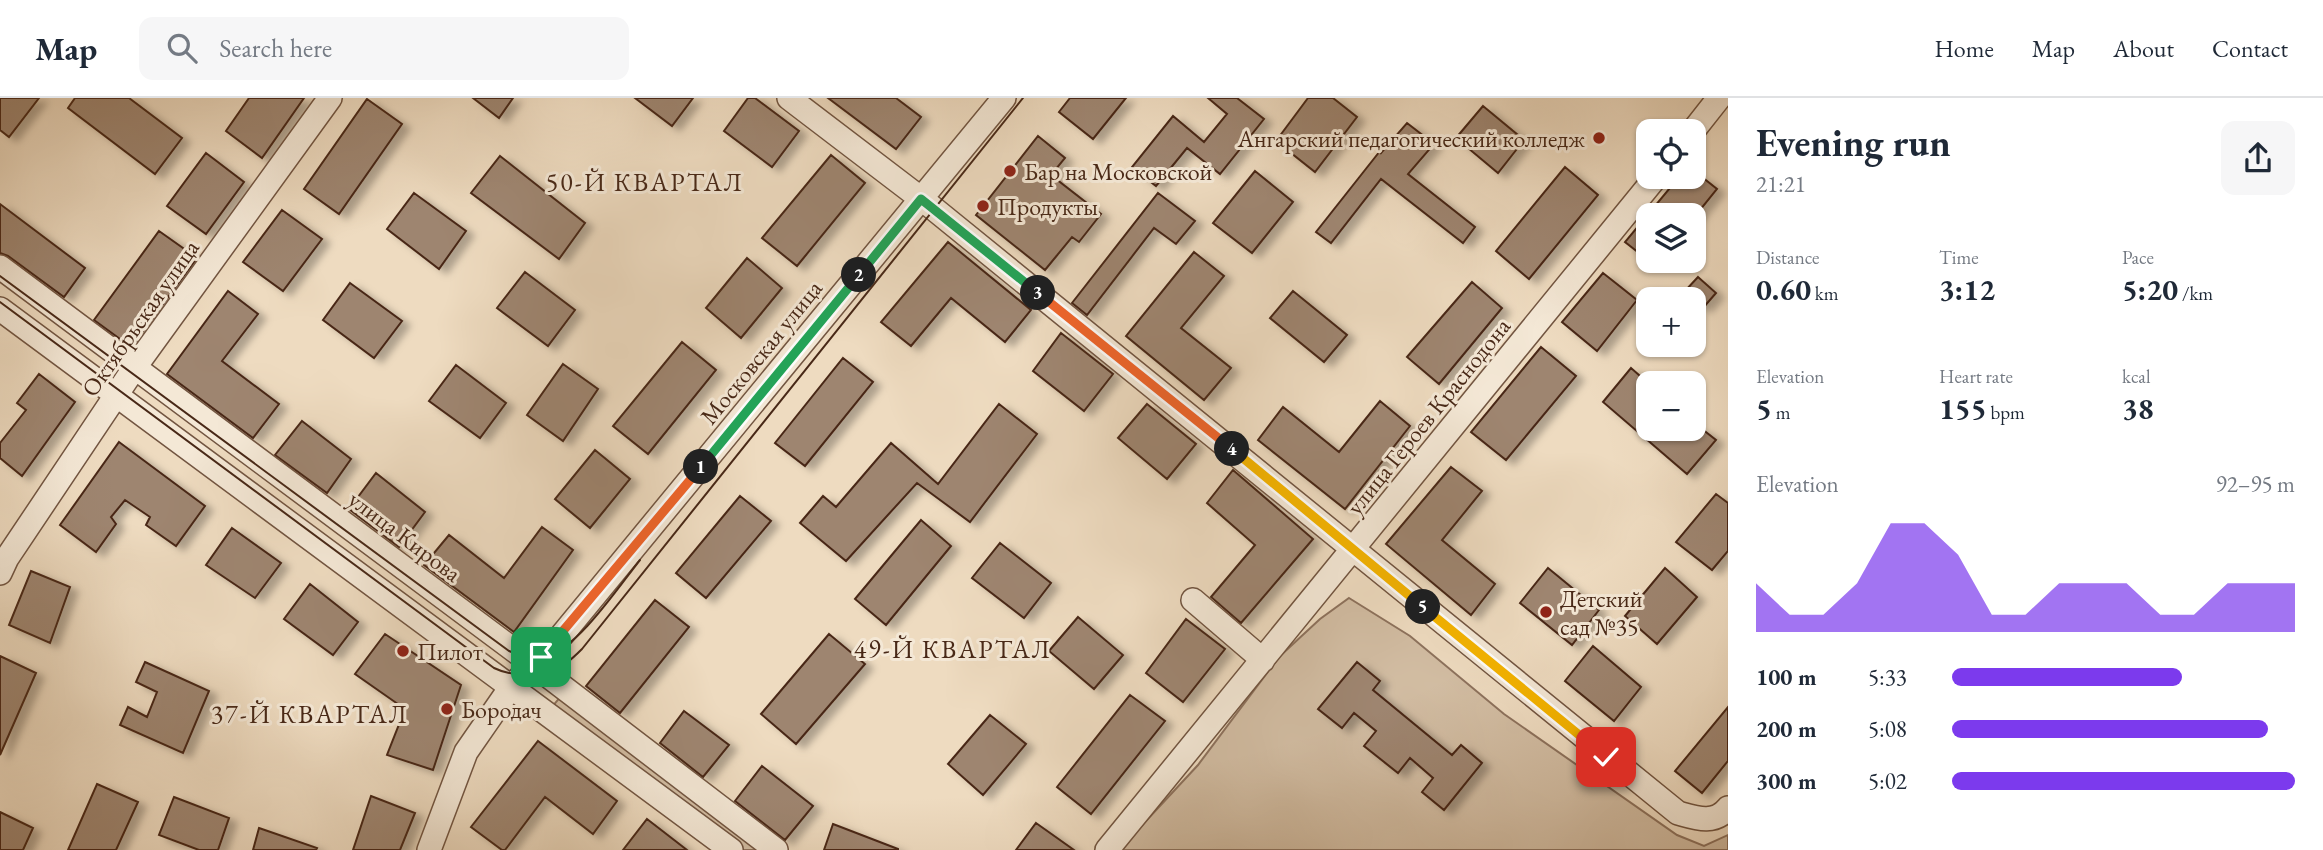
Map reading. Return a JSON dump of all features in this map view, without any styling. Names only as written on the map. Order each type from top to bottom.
[{"type":"street","name":"Октябрьская улица","points":[[0,573],[7,558],[135,368],[330,98]]},
{"type":"street","points":[[789,98],[921,199],[1678,813],[1705,820],[1723,815],[1728,808]]},
{"type":"street","name":"Московская улица","points":[[429,850],[466,752],[511,687],[562,635],[1004,98]]},
{"type":"street","points":[[1702,119],[1719,98]]},
{"type":"street","name":"улица Героев Краснодона","points":[[1107,850],[1646,189]]},
{"type":"street","name":"улица Кирова","points":[[0,267],[534,665],[776,850]]},
{"type":"street","points":[[0,309],[731,850]]},
{"type":"street","points":[[1193,600],[1263,660]]},
{"type":"shaded area","points":[[1349,598],[1410,636],[1504,714],[1677,835],[1704,846],[1728,835],[1728,850],[1119,850],[1198,765],[1279,657],[1320,619]]},
{"type":"shaded area","points":[[561,696],[765,850],[739,850],[551,708]]},
{"type":"building","points":[[0,98],[39,98],[9,137],[0,130]]},
{"type":"building","points":[[75,98],[129,98],[182,138],[155,174],[68,108]]},
{"type":"building","points":[[249,98],[304,98],[262,158],[226,131]]},
{"type":"building","points":[[473,98],[513,98],[499,118]]},
{"type":"building","points":[[635,98],[693,98],[672,126]]},
{"type":"building","points":[[748,98],[755,98],[799,131],[772,167],[724,131]]},
{"type":"building","points":[[828,98],[896,98],[921,117],[896,149]]},
{"type":"building","points":[[1070,98],[1126,98],[1093,139],[1059,112]]},
{"type":"building","points":[[1208,98],[1237,98],[1264,119],[1220,174],[1187,148],[1156,186],[1132,167],[1173,116],[1204,142],[1227,114]]},
{"type":"building","points":[[1308,98],[1333,98],[1357,117],[1315,172],[1276,141]]},
{"type":"building","points":[[367,99],[402,124],[339,214],[304,189]]},
{"type":"building","points":[[1483,106],[1524,140],[1498,173],[1456,138]]},
{"type":"building","points":[[1407,123],[1434,144],[1408,174],[1475,227],[1463,243],[1381,179],[1331,243],[1316,232],[1380,151],[1381,153]]},
{"type":"building","points":[[1038,136],[1065,158],[1051,175],[1101,214],[1079,242],[1072,237],[1045,270],[976,215]]},
{"type":"building","points":[[206,153],[244,182],[206,234],[167,206]]},
{"type":"building","points":[[831,155],[865,183],[797,266],[762,238]]},
{"type":"building","points":[[500,156],[585,223],[559,259],[471,193]]},
{"type":"building","points":[[1565,167],[1598,195],[1529,279],[1496,251]]},
{"type":"building","points":[[1255,171],[1293,202],[1252,253],[1213,223]]},
{"type":"building","points":[[1706,180],[1717,189],[1706,203],[1657,203],[1669,189],[1706,189]]},
{"type":"building","points":[[414,193],[466,231],[439,269],[387,229]]},
{"type":"building","points":[[1158,193],[1195,221],[1176,244],[1154,228],[1087,315],[1072,303]]},
{"type":"building","points":[[0,204],[85,268],[64,297],[0,253]]},
{"type":"building","points":[[282,210],[322,239],[283,291],[243,262]]},
{"type":"building","points":[[1636,229],[1636,251],[1625,242]]},
{"type":"building","points":[[159,231],[197,258],[131,347],[94,320]]},
{"type":"building","points":[[948,242],[1031,310],[1005,342],[951,298],[911,346],[881,322]]},
{"type":"building","points":[[1194,252],[1224,276],[1181,328],[1231,368],[1204,400],[1126,336]]},
{"type":"building","points":[[747,258],[782,288],[741,338],[706,308]]},
{"type":"building","points":[[525,272],[575,310],[548,346],[497,308]]},
{"type":"building","points":[[1603,273],[1636,299],[1597,351],[1562,322]]},
{"type":"building","points":[[1698,277],[1716,293],[1706,305],[1706,287],[1689,287]]},
{"type":"building","points":[[1472,282],[1502,308],[1439,384],[1407,357]]},
{"type":"building","points":[[350,283],[402,321],[374,358],[323,320]]},
{"type":"building","points":[[228,291],[258,314],[222,361],[279,404],[253,438],[167,374]]},
{"type":"building","points":[[1293,291],[1347,335],[1324,362],[1270,318]]},
{"type":"building","points":[[1061,333],[1113,374],[1084,411],[1033,371]]},
{"type":"building","points":[[682,342],[716,370],[648,454],[613,426]]},
{"type":"building","points":[[1541,347],[1576,376],[1506,460],[1471,432]]},
{"type":"building","points":[[843,358],[873,382],[805,466],[775,443]]},
{"type":"building","points":[[563,364],[598,389],[563,441],[527,415]]},
{"type":"building","points":[[456,365],[506,403],[480,438],[429,401]]},
{"type":"building","points":[[1631,368],[1636,372],[1636,430],[1603,402]]},
{"type":"building","points":[[39,374],[75,402],[22,476],[0,458],[0,443],[26,410],[17,403]]},
{"type":"building","points":[[1380,401],[1410,426],[1345,509],[1258,440],[1283,407],[1339,452]]},
{"type":"building","points":[[999,404],[1037,434],[970,522],[917,483],[846,561],[800,523],[823,496],[836,507],[891,443],[938,484]]},
{"type":"building","points":[[1147,404],[1196,444],[1167,479],[1118,438]]},
{"type":"building","points":[[302,421],[351,459],[327,493],[275,455]]},
{"type":"building","points":[[1706,432],[1716,440],[1687,474],[1648,441],[1706,441]]},
{"type":"building","points":[[119,442],[205,506],[176,546],[146,525],[150,517],[125,500],[111,517],[116,524],[96,552],[60,525]]},
{"type":"building","points":[[595,450],[630,479],[590,528],[555,499]]},
{"type":"building","points":[[1451,467],[1482,491],[1442,540],[1495,584],[1471,615],[1386,544]]},
{"type":"building","points":[[1233,470],[1313,539],[1241,623],[1211,597],[1255,545],[1207,503]]},
{"type":"building","points":[[376,473],[425,512],[399,547],[349,509]]},
{"type":"building","points":[[1716,494],[1728,503],[1728,551],[1712,570],[1676,542]]},
{"type":"building","points":[[740,496],[771,521],[706,598],[676,573]]},
{"type":"building","points":[[921,520],[951,546],[886,625],[855,599]]},
{"type":"building","points":[[542,527],[573,550],[514,632],[424,565],[449,535],[504,578]]},
{"type":"building","points":[[232,528],[281,563],[255,598],[206,565]]},
{"type":"building","points":[[1000,543],[1051,583],[1024,618],[972,578]]},
{"type":"building","points":[[1548,568],[1599,610],[1572,645],[1520,603]]},
{"type":"building","points":[[1665,568],[1697,597],[1657,644],[1625,616]]},
{"type":"building","points":[[31,571],[70,587],[50,643],[9,625]]},
{"type":"building","points":[[310,584],[358,622],[333,655],[284,619]]},
{"type":"building","points":[[655,600],[689,627],[620,713],[586,686]]},
{"type":"building","points":[[1078,617],[1123,655],[1094,689],[1049,651]]},
{"type":"building","points":[[1186,619],[1225,649],[1183,702],[1146,673]]},
{"type":"building","points":[[385,634],[461,685],[433,770],[387,755],[405,709],[355,674]]},
{"type":"building","points":[[829,634],[865,664],[796,744],[761,714]]},
{"type":"building","points":[[1593,646],[1641,687],[1614,721],[1565,681]]},
{"type":"building","points":[[0,656],[36,673],[0,755]]},
{"type":"building","points":[[145,662],[209,691],[183,753],[120,725],[128,707],[147,717],[157,692],[136,682]]},
{"type":"building","points":[[1357,662],[1380,681],[1373,690],[1452,755],[1461,745],[1482,763],[1444,810],[1422,792],[1433,778],[1410,758],[1398,773],[1364,746],[1376,731],[1354,713],[1342,728],[1318,709]]},
{"type":"building","points":[[1130,695],[1165,721],[1091,814],[1057,787]]},
{"type":"building","points":[[1728,707],[1728,761],[1702,793],[1675,771]]},
{"type":"building","points":[[684,711],[729,745],[703,777],[660,743]]},
{"type":"building","points":[[990,715],[1026,744],[983,795],[948,764]]},
{"type":"building","points":[[538,741],[617,801],[593,834],[545,797],[505,850],[502,850],[471,827]]},
{"type":"building","points":[[762,766],[813,806],[785,840],[735,801]]},
{"type":"building","points":[[97,784],[138,802],[116,850],[68,850]]},
{"type":"building","points":[[371,796],[415,813],[400,850],[353,850]]},
{"type":"building","points":[[174,797],[229,818],[218,850],[199,850],[159,835]]},
{"type":"building","points":[[0,812],[33,828],[23,850],[0,850]]},
{"type":"building","points":[[647,819],[687,850],[623,850]]},
{"type":"building","points":[[1036,823],[1074,850],[1016,850]]},
{"type":"building","points":[[833,824],[898,849],[898,850],[824,850]]},
{"type":"building","points":[[259,828],[317,848],[253,850]]},
{"type":"tram line","points":[[0,302],[494,668],[516,674],[548,672],[562,666],[582,649],[1023,98]]},
{"type":"tram line","points":[[0,276],[509,651],[523,656],[546,657],[571,642],[597,615],[640,560]]},
{"type":"place","name":"Ангарский педагогический колледж","points":[[1599,138]]},
{"type":"place","name":"Бар на Московской","points":[[1010,171]]},
{"type":"place","name":"Продукты","points":[[983,206]]},
{"type":"place","name":"Детский сад №35","points":[[1546,612]]},
{"type":"place","name":"Пилот","points":[[403,651]]},
{"type":"place","name":"Бородач","points":[[447,709]]},
{"type":"district","name":"50-Й КВАРТАЛ","points":[[645,182]]},
{"type":"district","name":"49-Й КВАРТАЛ","points":[[953,649]]},
{"type":"district","name":"37-Й КВАРТАЛ","points":[[310,714]]},
{"type":"route","points":[[541,657],[554,645],[921,199],[1213,434],[1606,757]]}]
